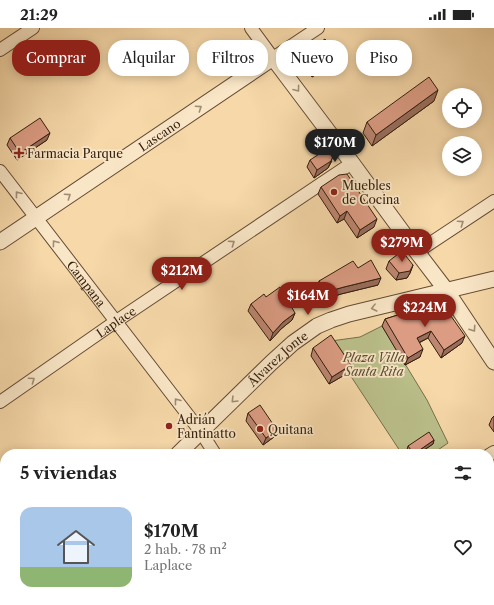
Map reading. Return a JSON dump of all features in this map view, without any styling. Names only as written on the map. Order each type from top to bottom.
[{"type":"street","points":[[0,50],[33,28]]},
{"type":"street","points":[[251,28],[446,290],[494,362]]},
{"type":"street","name":"Lascano","points":[[0,242],[318,28]]},
{"type":"street","name":"Laplace","points":[[0,402],[115,322],[352,163]]},
{"type":"street","name":"Campana","points":[[0,171],[201,432],[212,449]]},
{"type":"street","points":[[417,252],[494,201]]},
{"type":"street","name":"Álvarez Jonte","points":[[183,449],[270,363],[317,326],[349,314],[494,279]]},
{"type":"green space","name":"Plaza Villa Santa Rita","points":[[382,326],[427,400],[448,443],[439,449],[399,449],[329,343],[331,341],[360,337]]},
{"type":"building","points":[[429,77],[438,90],[376,135],[367,122]]},
{"type":"building","points":[[40,118],[50,133],[20,153],[10,138]]},
{"type":"building","points":[[330,147],[334,154],[331,161],[317,170],[310,160]]},
{"type":"building","points":[[347,174],[377,219],[360,230],[347,211],[340,216],[321,187],[339,175]]},
{"type":"building","points":[[402,251],[413,265],[410,271],[399,273],[389,261]]},
{"type":"building","points":[[371,260],[381,278],[326,292],[319,281],[353,261],[358,268]]},
{"type":"building","points":[[280,287],[295,313],[283,322],[273,333],[251,304],[264,294],[266,297]]},
{"type":"building","points":[[439,303],[444,306],[465,336],[444,350],[431,331],[417,338],[423,349],[408,358],[385,319]]},
{"type":"building","points":[[331,335],[351,365],[332,377],[313,348]]},
{"type":"building","points":[[260,405],[277,430],[266,438],[248,413]]},
{"type":"building","points":[[429,432],[434,440],[421,449],[410,449],[408,446]]},
{"type":"place","name":"Farmacia Parque","points":[[19,153]]},
{"type":"place","name":"Muebles de Cocina","points":[[334,192]]},
{"type":"place","name":"Adrián Fantinatto","points":[[169,426]]},
{"type":"place","name":"Quitana","points":[[260,429]]}]
